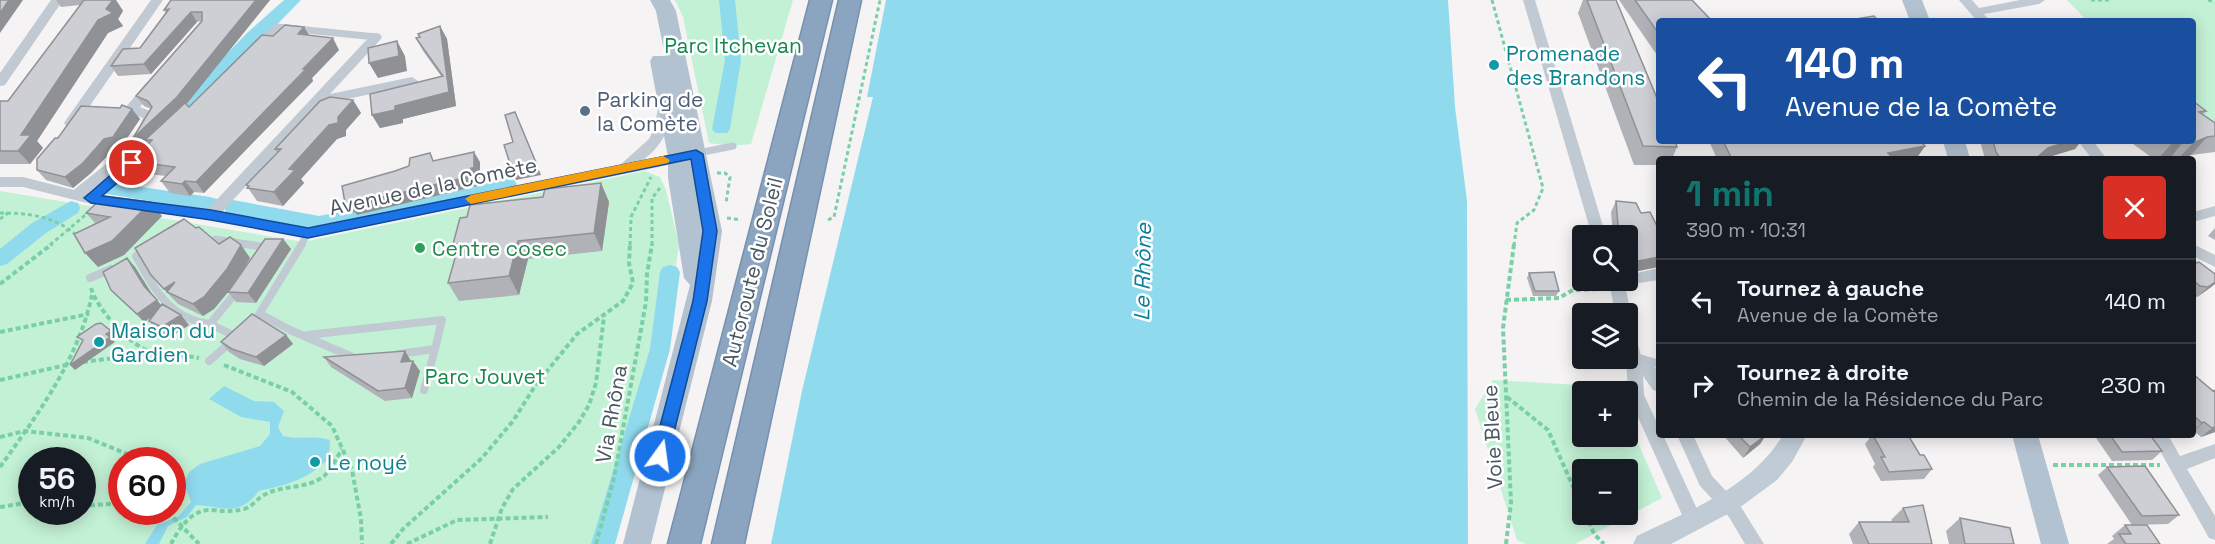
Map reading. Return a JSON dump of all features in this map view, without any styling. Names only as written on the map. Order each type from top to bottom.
[{"type":"highway","name":"Autoroute du Soleil","points":[[684,544],[821,0]]},
{"type":"highway","name":"Autoroute du Soleil","points":[[728,544],[850,0]]},
{"type":"main road","points":[[637,544],[700,301],[710,231],[667,94],[646,0]]},
{"type":"main road","points":[[660,0],[666,11],[688,156],[680,183],[700,301]]},
{"type":"main road","points":[[1899,0],[1904,18]]},
{"type":"main road","points":[[1912,0],[1919,18]]},
{"type":"main road","points":[[2026,438],[2055,544]]},
{"type":"street","points":[[0,82],[57,0]]},
{"type":"street","points":[[66,131],[157,0]]},
{"type":"street","points":[[1529,0],[1596,225]]},
{"type":"street","points":[[1971,8],[2039,0]]},
{"type":"street","points":[[211,215],[376,37]]},
{"type":"street","points":[[84,197],[148,127],[150,116],[134,110],[133,106],[156,80]]},
{"type":"street","points":[[315,102],[412,81]]},
{"type":"street","points":[[622,169],[660,137],[664,124],[667,94]]},
{"type":"street","points":[[2088,144],[2098,156]]},
{"type":"street","name":"Avenue de la Comète","points":[[0,182],[23,182],[84,197],[211,215],[308,233],[688,156]]},
{"type":"street","points":[[23,182],[35,170]]},
{"type":"street","points":[[2196,216],[2215,211]]},
{"type":"street","points":[[2196,251],[2215,262]]},
{"type":"street","points":[[1638,278],[1656,275]]},
{"type":"street","points":[[1638,363],[1649,371],[1656,381]]},
{"type":"street","points":[[1635,369],[1636,395],[1641,410],[1693,520]]},
{"type":"street","points":[[1686,438],[1706,481],[1735,512],[1755,544]]},
{"type":"street","points":[[1646,544],[1725,502],[1770,472],[1782,458],[1793,438]]},
{"type":"street","points":[[2160,438],[2215,532]]},
{"type":"street","points":[[2177,465],[2215,451]]},
{"type":"lane","points":[[252,51],[276,27],[376,37]]},
{"type":"lane","points":[[688,156],[733,146]]},
{"type":"lane","points":[[84,197],[146,151]]},
{"type":"lane","points":[[253,321],[261,314],[308,233]]},
{"type":"lane","points":[[215,239],[264,247],[258,257]]},
{"type":"lane","points":[[126,261],[151,245]]},
{"type":"lane","points":[[136,256],[156,289],[172,307],[191,321],[210,324],[237,337]]},
{"type":"lane","points":[[90,278],[116,266]]},
{"type":"lane","points":[[210,324],[242,285]]},
{"type":"lane","points":[[261,314],[357,359],[368,357]]},
{"type":"lane","points":[[306,336],[442,320],[424,390]]},
{"type":"lane","points":[[209,361],[245,329]]},
{"type":"lane","points":[[391,355],[435,349]]},
{"type":"lane","points":[[1638,361],[1656,364]]},
{"type":"path","points":[[828,220],[834,217],[880,0]]},
{"type":"path","name":"Voie Bleue","points":[[1492,0],[1543,188],[1534,210],[1517,223],[1503,328],[1511,503],[1506,544]]},
{"type":"path","points":[[2091,0],[2110,0]]},
{"type":"path","points":[[2208,0],[2215,2]]},
{"type":"path","points":[[391,544],[403,529],[482,458],[513,421],[535,386],[577,334],[623,301],[633,283],[629,263],[631,217],[641,193],[654,174]]},
{"type":"path","name":"Via Rhôna","points":[[596,544],[614,478],[646,302],[652,247],[652,198],[659,188],[680,183]]},
{"type":"path","points":[[0,219],[9,212]]},
{"type":"path","points":[[0,213],[45,217],[71,229],[82,242]]},
{"type":"path","points":[[0,285],[71,229]]},
{"type":"path","points":[[0,467],[66,364],[90,314],[92,296],[90,278]]},
{"type":"path","points":[[1506,300],[1559,298],[1568,291],[1572,291]]},
{"type":"path","points":[[92,296],[111,323],[153,353]]},
{"type":"path","points":[[0,332],[90,314]]},
{"type":"path","points":[[490,544],[507,499],[514,488],[542,464],[580,421],[589,405],[596,387],[600,361],[598,335],[604,315]]},
{"type":"path","points":[[0,381],[66,364],[153,353],[192,356],[229,366],[292,392],[332,426],[352,470],[361,519],[362,544]]},
{"type":"path","points":[[1506,396],[1548,429],[1572,484]]},
{"type":"path","points":[[0,437],[25,431],[88,438],[110,447]]},
{"type":"path","points":[[186,520],[209,510],[226,513],[246,508],[258,502],[264,494],[309,483],[324,476],[342,449]]},
{"type":"path","points":[[2035,465],[2177,465]]},
{"type":"path","points":[[0,507],[18,504]]},
{"type":"path","points":[[407,544],[457,520],[548,517]]},
{"type":"path","points":[[171,544],[180,525]]},
{"type":"path","points":[[181,525],[199,544]]},
{"type":"path","points":[[1590,525],[1594,534],[1604,544]]},
{"type":"green space","name":"Parc Itchevan","points":[[675,0],[793,0],[751,144],[730,146],[709,143],[683,17]]},
{"type":"green space","points":[[2067,0],[2215,0],[2215,130],[2196,116],[2196,18],[2084,18]]},
{"type":"green space","name":"Parc Jouvet","points":[[645,171],[660,177],[666,190],[679,245],[655,401],[615,544],[0,544],[0,191],[303,242]]},
{"type":"green space","points":[[1493,380],[1572,385],[1572,447],[1638,447],[1638,443],[1662,498],[1638,511],[1638,459],[1572,459],[1572,525],[1611,525],[1575,544],[1526,544],[1517,540],[1475,409]]},
{"type":"water","name":"Le Rhône","points":[[886,0],[1448,0],[1455,107],[1467,201],[1468,544],[771,544],[802,391],[873,97],[867,97]]},
{"type":"water","points":[[224,386],[254,401],[274,402],[284,411],[278,427],[283,436],[330,440],[329,458],[305,476],[259,491],[252,499],[238,507],[196,505],[186,517],[186,508],[191,502],[186,488],[189,472],[200,464],[260,446],[270,434],[270,422],[241,417],[209,399]]},
{"type":"water","points":[[157,525],[170,525],[159,544],[145,544]]},
{"type":"building","points":[[0,0],[9,0],[0,13]]},
{"type":"building","points":[[84,0],[113,0],[106,9],[113,13],[98,20],[21,135],[31,135],[18,151],[0,151],[0,101],[8,101]]},
{"type":"building","points":[[171,0],[256,0],[177,97],[133,138],[152,107],[148,101],[136,96],[202,21],[202,12],[191,12],[144,64],[111,66],[123,49],[140,48],[169,9],[164,10]]},
{"type":"building","points":[[1587,0],[1616,0],[1656,96],[1656,144],[1676,144],[1677,147],[1643,146]]},
{"type":"building","points":[[1635,0],[1692,0],[1709,18],[1656,18],[1656,30]]},
{"type":"building","points":[[285,25],[304,27],[298,34],[333,38],[303,69],[306,69],[196,182],[185,181],[182,184],[161,181],[175,167],[130,161],[152,140],[145,140],[185,103],[189,107],[262,35],[273,36]]},
{"type":"building","points":[[440,26],[449,92],[395,106],[395,110],[372,115],[370,94],[443,76],[416,38],[420,37],[418,34]]},
{"type":"building","points":[[397,41],[399,56],[369,63],[368,48]]},
{"type":"building","points":[[330,97],[353,100],[338,117],[338,123],[329,125],[289,169],[295,170],[274,192],[247,188],[249,186],[246,185],[281,149],[275,149],[320,101]]},
{"type":"building","points":[[2196,103],[2206,111],[2199,112],[2215,123],[2215,136],[2196,142]]},
{"type":"building","points":[[122,105],[132,109],[113,137],[104,139],[83,163],[65,177],[37,170],[37,159],[55,138],[58,138],[81,106],[120,108]]},
{"type":"building","points":[[515,112],[537,165],[512,170],[504,145],[513,142],[505,115]]},
{"type":"building","points":[[1724,144],[1923,144],[1925,146],[1888,153],[1891,156],[1730,156]]},
{"type":"building","points":[[1994,144],[2061,144],[2048,148],[2039,156],[1999,156]]},
{"type":"building","points":[[474,152],[474,168],[471,168],[471,176],[350,205],[350,201],[345,203],[342,186],[409,166],[410,158],[430,153],[433,161]]},
{"type":"building","points":[[601,183],[594,233],[518,241],[509,276],[448,283],[459,244],[453,244],[460,218],[467,217],[470,205],[543,197],[545,189]]},
{"type":"building","points":[[104,196],[151,202],[112,241],[85,253],[74,234],[110,217],[86,213]]},
{"type":"building","points":[[1616,201],[1636,203],[1641,213],[1650,212],[1656,224],[1656,258],[1638,261],[1638,225],[1618,225]]},
{"type":"building","points":[[184,219],[196,228],[199,227],[219,244],[230,237],[241,245],[227,269],[204,297],[193,304],[167,292],[175,282],[164,289],[151,275],[135,248]]},
{"type":"building","points":[[265,239],[283,239],[248,293],[228,292]]},
{"type":"building","points":[[127,258],[144,286],[157,300],[137,314],[111,290],[103,272]]},
{"type":"building","points":[[2199,262],[2215,274],[2215,282],[2208,287],[2200,286],[2196,283],[2196,263]]},
{"type":"building","points":[[1554,272],[1559,291],[1535,291],[1529,273]]},
{"type":"building","points":[[162,304],[181,315],[162,327],[149,321]]},
{"type":"building","points":[[252,314],[286,335],[256,357],[232,349],[221,342]]},
{"type":"building","points":[[101,323],[111,331],[106,334],[110,337],[70,365],[83,340],[77,337]]},
{"type":"building","points":[[405,351],[401,362],[413,361],[405,388],[378,391],[324,357]]},
{"type":"building","points":[[2196,377],[2213,391],[2215,390],[2215,427],[2212,428],[2196,418]]},
{"type":"building","points":[[1741,438],[1762,438],[1750,447]]},
{"type":"building","points":[[1875,438],[1910,438],[1932,469],[1889,472],[1881,457],[1885,457]]},
{"type":"building","points":[[2112,438],[2152,438],[2162,451],[2122,452]]},
{"type":"building","points":[[2145,466],[2179,515],[2142,516],[2107,467]]},
{"type":"building","points":[[1923,505],[1932,544],[1869,544],[1859,522],[1909,522],[1903,508]]},
{"type":"building","points":[[1960,518],[2010,528],[2014,544],[1965,544]]},
{"type":"building","points":[[2125,525],[2147,525],[2160,544],[2126,544],[2119,534],[2131,534]]},
{"type":"waterway","points":[[112,171],[163,130],[253,37],[293,0]]},
{"type":"waterway","points":[[721,129],[733,60],[727,0]]},
{"type":"waterway","points":[[233,207],[319,223],[508,184]]},
{"type":"waterway","points":[[107,188],[210,204]]},
{"type":"waterway","points":[[0,259],[39,228],[71,208]]},
{"type":"waterway","points":[[603,544],[660,349],[670,272]]},
{"type":"slow traffic","points":[[471,199],[663,160]]},
{"type":"place","name":"Promenade des Brandons","points":[[1494,65]]},
{"type":"place","name":"Parking de la Comète","points":[[585,111]]},
{"type":"place","name":"Centre cosec","points":[[420,248]]},
{"type":"place","name":"Maison du Gardien","points":[[99,342]]},
{"type":"place","name":"Le noyé","points":[[315,462]]},
{"type":"route","points":[[132,163],[91,198],[211,215],[308,233],[696,154],[710,231],[700,301],[660,456]]}]
